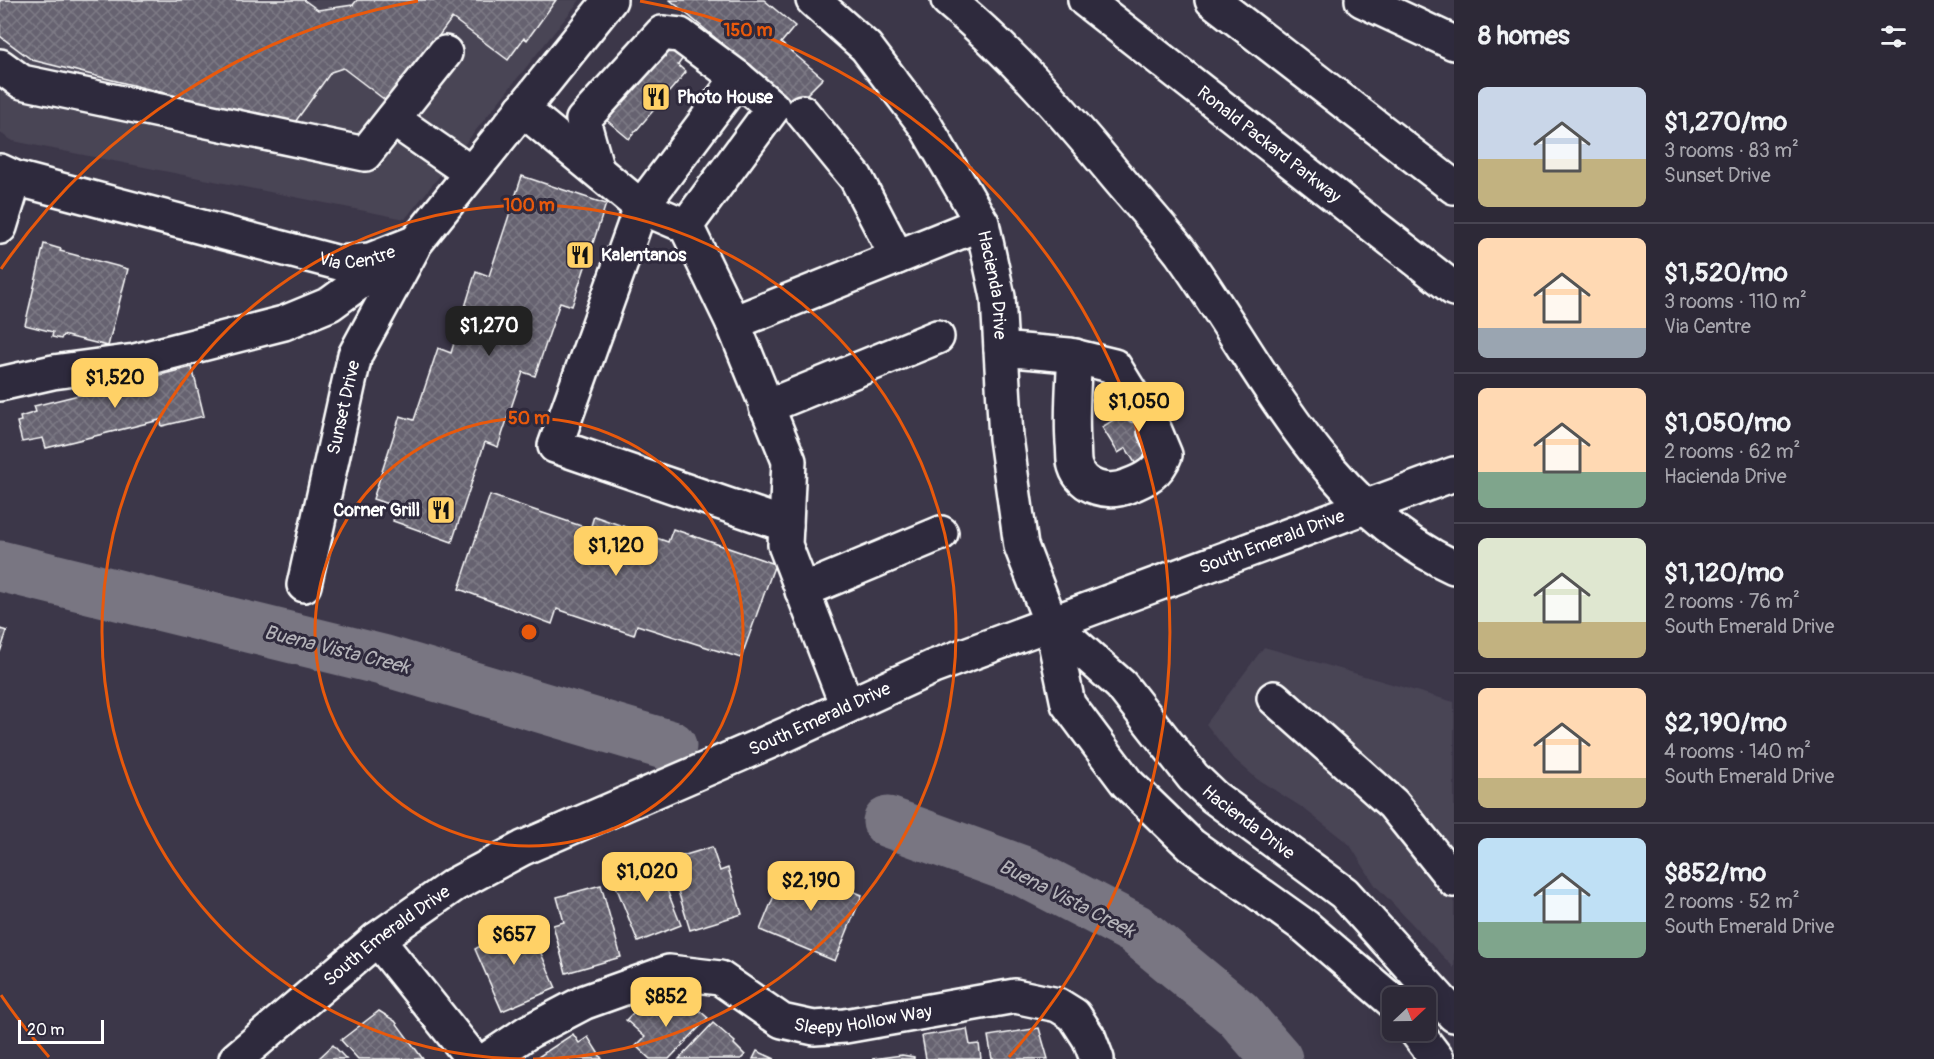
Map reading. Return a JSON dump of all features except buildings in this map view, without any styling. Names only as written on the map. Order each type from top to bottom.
[{"type":"main road","name":"Via Centre","points":[[7,174],[339,263],[370,260],[416,242],[610,0]]},
{"type":"main road","name":"Hacienda Drive","points":[[813,0],[866,47],[925,124],[982,223],[998,297],[1006,438],[1021,546],[1051,623],[1068,704],[1127,783],[1191,845],[1306,927],[1382,992]]},
{"type":"main road","points":[[948,0],[1004,49],[1088,141],[1172,242],[1226,318],[1297,430],[1366,507],[1435,558],[1454,567]]},
{"type":"main road","name":"Ronald Packard Parkway","points":[[1085,0],[1454,289]]},
{"type":"main road","points":[[1212,0],[1454,187]]},
{"type":"main road","points":[[1362,0],[1454,43]]},
{"type":"main road","points":[[597,170],[583,120],[662,33],[680,35],[738,78],[773,108],[686,226]]},
{"type":"main road","points":[[0,66],[22,82],[365,154],[445,53]]},
{"type":"main road","points":[[738,78],[642,207],[555,446],[786,525]]},
{"type":"main road","points":[[522,109],[642,207],[686,226],[733,323],[789,461],[785,545],[847,706]]},
{"type":"main road","points":[[802,112],[856,178],[897,257]]},
{"type":"main road","points":[[393,119],[471,173]]},
{"type":"main road","points":[[0,227],[7,174]]},
{"type":"main road","points":[[733,323],[982,223]]},
{"type":"main road","points":[[0,384],[52,372],[135,361],[284,323],[330,304],[416,242]]},
{"type":"main road","name":"Sunset Drive","points":[[304,585],[355,355],[416,242]]},
{"type":"main road","points":[[766,407],[937,337]]},
{"type":"main road","points":[[1001,349],[1075,356],[1114,366],[1146,418],[1165,455],[1153,474],[1127,487],[1110,491],[1095,488],[1083,479],[1075,466],[1071,410],[1075,356]]},
{"type":"main road","name":"South Emerald Drive","points":[[236,1059],[377,939],[454,885],[523,848],[933,667],[1454,474]]},
{"type":"main road","points":[[802,591],[942,533]]},
{"type":"main road","name":"Hacienda Drive","points":[[1051,623],[1121,685],[1193,777],[1214,797],[1344,893],[1454,1015]]},
{"type":"main road","points":[[1274,698],[1394,804],[1454,880]]},
{"type":"main road","points":[[377,939],[473,1059]]},
{"type":"main road","name":"Sleepy Hollow Way","points":[[488,1059],[528,1032],[585,1002],[669,972],[720,978],[782,1021],[814,1028],[845,1026],[1015,996],[1026,998],[1058,1005],[1074,1015],[1089,1038],[1097,1059]]},
{"type":"main road","points":[[1423,1041],[1437,1059]]},
{"type":"shaded area","points":[[0,0],[580,0],[405,219],[13,141],[0,133]]},
{"type":"shaded area","points":[[1264,647],[1454,702],[1454,968],[1375,885],[1350,845],[1303,808],[1257,779],[1231,756],[1206,724]]},
{"type":"waterway","name":"Buena Vista Creek","points":[[0,566],[382,660],[671,746]]},
{"type":"waterway","name":"Buena Vista Creek","points":[[888,822],[1025,872],[1135,929],[1238,1014],[1277,1059]]},
{"type":"place","name":"Photo House","points":[[656,97]]},
{"type":"place","name":"Kalentanos","points":[[580,255]]},
{"type":"place","name":"Corner Grill","points":[[441,510]]}]
